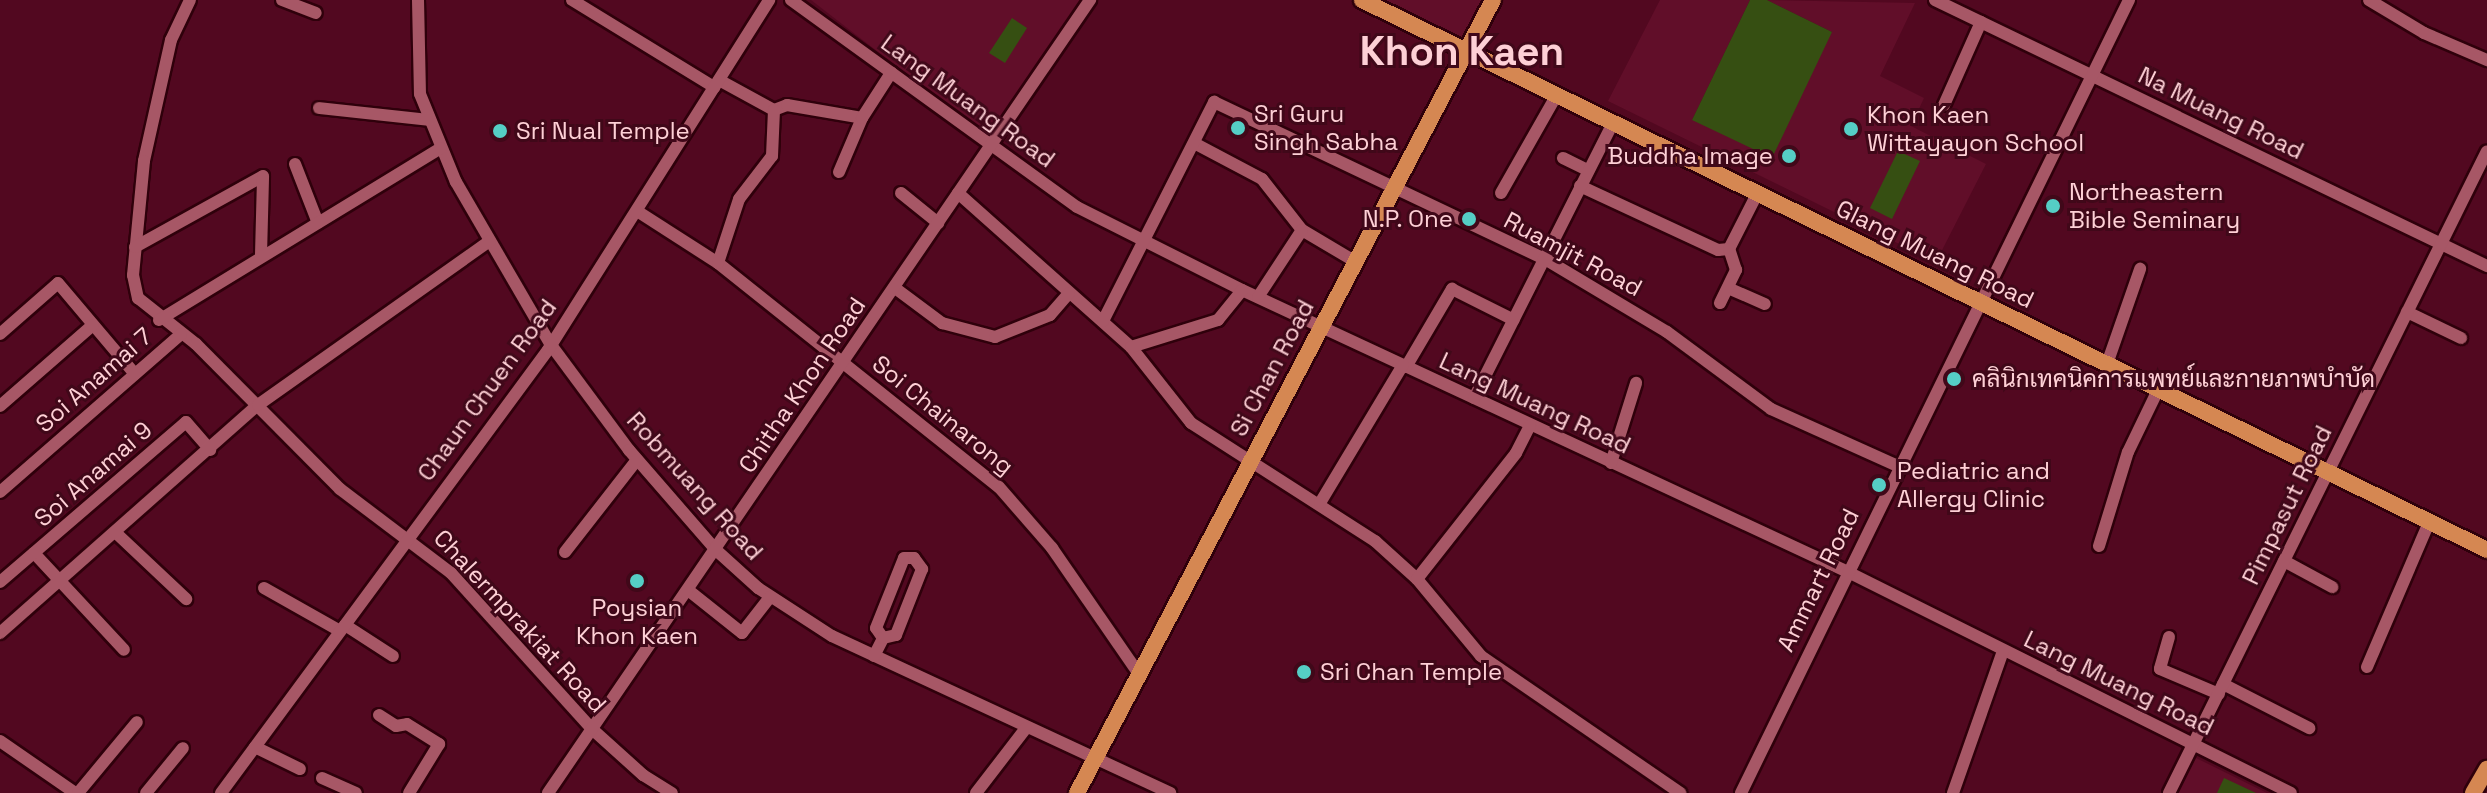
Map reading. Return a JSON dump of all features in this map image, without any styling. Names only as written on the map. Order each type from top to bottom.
[{"type":"main road","name":"Glang Muang Road","points":[[1362,0],[2429,522],[2485,544]]},
{"type":"main road","name":"Si Chan Road","points":[[1065,793],[1090,758],[1137,671],[1493,0]]},
{"type":"main road","name":"Si Chan Road","points":[[1077,793],[1090,758]]},
{"type":"main road","points":[[2473,793],[2487,769]]},
{"type":"street","name":"Chalermprakiat Road","points":[[190,0],[171,40],[144,161],[135,247],[138,298],[159,320],[181,334],[258,405],[340,489],[409,536],[451,573],[592,729],[643,775],[672,793]]},
{"type":"street","points":[[282,0],[316,13]]},
{"type":"street","name":"Robmuang Road","points":[[418,0],[420,94],[441,148],[490,241],[551,345],[637,460],[716,550],[770,597],[874,656],[1170,793]]},
{"type":"street","name":"Chaun Chuen Road","points":[[221,793],[551,345],[769,0]]},
{"type":"street","name":"Lang Muang Road","points":[[791,0],[990,147],[1077,207],[1242,290],[1846,571],[2291,793]]},
{"type":"street","name":"Chitha Khon Road","points":[[548,793],[1090,0]]},
{"type":"street","name":"Na Muang Road","points":[[1935,0],[1960,6],[1981,22],[2487,266]]},
{"type":"street","name":"Ammart Road","points":[[1741,793],[1846,571],[2129,0]]},
{"type":"street","points":[[2369,0],[2392,6],[2487,60]]},
{"type":"street","points":[[571,2],[716,83],[774,110],[787,105],[862,118]]},
{"type":"street","points":[[1944,105],[1981,22]]},
{"type":"street","points":[[839,172],[862,118],[891,73]]},
{"type":"street","points":[[1501,193],[1556,96]]},
{"type":"street","name":"Ruamjit Road","points":[[1194,143],[1214,102],[1545,259],[1667,332],[1771,409],[1898,466]]},
{"type":"street","points":[[319,108],[429,120]]},
{"type":"street","points":[[718,263],[739,199],[772,156],[774,110]]},
{"type":"street","points":[[1474,398],[1613,123]]},
{"type":"street","points":[[1103,321],[1194,143],[1262,179],[1302,230],[1356,262]]},
{"type":"street","points":[[159,320],[441,148]]},
{"type":"street","name":"Pimpasut Road","points":[[2169,793],[2487,151]]},
{"type":"street","points":[[1563,158],[1588,170]]},
{"type":"street","points":[[295,164],[318,223]]},
{"type":"street","points":[[135,247],[263,176],[261,255]]},
{"type":"street","points":[[1580,186],[1718,250],[1729,249]]},
{"type":"street","points":[[901,193],[938,223]]},
{"type":"street","points":[[958,193],[1131,347],[1191,423],[1320,503],[1417,579],[1481,656],[1680,793]]},
{"type":"street","points":[[1720,303],[1736,270],[1729,249],[1757,194]]},
{"type":"street","name":"Soi Chainarong","points":[[637,211],[718,263],[999,487],[1052,548],[1137,671]]},
{"type":"street","points":[[1258,297],[1302,230]]},
{"type":"street","points":[[0,633],[258,405],[490,241]]},
{"type":"street","points":[[2107,364],[2140,269]]},
{"type":"street","points":[[0,334],[58,283],[135,374]]},
{"type":"street","points":[[895,288],[942,323],[995,337],[1050,315],[1069,293]]},
{"type":"street","points":[[1728,288],[1765,304]]},
{"type":"street","points":[[1320,503],[1452,289],[1514,320]]},
{"type":"street","points":[[1131,347],[1218,320],[1242,290]]},
{"type":"street","points":[[2407,312],[2461,338]]},
{"type":"street","points":[[0,406],[93,325]]},
{"type":"street","name":"Soi Anamai 7","points":[[0,492],[181,334]]},
{"type":"street","points":[[1611,463],[1636,383]]},
{"type":"street","points":[[2099,546],[2128,452],[2158,390]]},
{"type":"street","name":"Soi Anamai 9","points":[[0,582],[186,422],[210,450]]},
{"type":"street","points":[[1417,579],[1516,453],[1530,425]]},
{"type":"street","points":[[565,552],[637,460]]},
{"type":"street","points":[[2367,667],[2429,522]]},
{"type":"street","points":[[115,532],[186,599]]},
{"type":"street","points":[[34,553],[124,650]]},
{"type":"street","points":[[904,558],[914,558],[922,569],[896,635],[883,638],[876,628],[904,558]]},
{"type":"street","points":[[2284,561],[2332,587]]},
{"type":"street","points":[[264,588],[393,656]]},
{"type":"street","points":[[688,590],[742,633],[770,597]]},
{"type":"street","points":[[2169,637],[2160,669],[2221,689],[2309,728]]},
{"type":"street","points":[[874,656],[883,638]]},
{"type":"street","points":[[1953,793],[2003,651]]},
{"type":"street","points":[[379,715],[396,726],[407,724],[439,744],[409,793]]},
{"type":"street","points":[[0,741],[12,755],[77,793],[137,722]]},
{"type":"street","points":[[976,793],[1026,728]]},
{"type":"street","points":[[255,747],[300,769]]},
{"type":"street","points":[[146,793],[183,748]]},
{"type":"street","points":[[322,778],[356,793]]},
{"type":"shaded area","points":[[811,0],[1081,0],[988,137]]},
{"type":"shaded area","points":[[1362,0],[1493,0],[1467,50]]},
{"type":"shaded area","name":"Khon Kaen Wittayayon School","points":[[1660,0],[1750,0],[1692,120],[1832,32],[1767,0],[1915,3],[1880,76],[1924,98],[1911,126],[1986,164],[1936,262],[1608,101]]},
{"type":"shaded area","points":[[2192,756],[2267,793],[2175,793]]},
{"type":"green space","points":[[1750,0],[1767,0],[1832,32],[1772,158],[1692,120]]},
{"type":"green space","points":[[1012,18],[1027,28],[1005,63],[989,53]]},
{"type":"green space","points":[[1898,151],[1920,161],[1892,219],[1870,208]]},
{"type":"green space","points":[[2224,778],[2256,793],[2217,793]]},
{"type":"place","name":"Sri Guru Singh Sabha","points":[[1238,128]]},
{"type":"place","name":"Khon Kaen Wittayayon School","points":[[1851,129]]},
{"type":"place","name":"Sri Nual Temple","points":[[500,131]]},
{"type":"place","name":"Buddha Image","points":[[1789,156]]},
{"type":"place","name":"Northeastern Bible Seminary","points":[[2053,206]]},
{"type":"place","name":"N.P. One","points":[[1469,219]]},
{"type":"place","name":"คลินิกเทคนิคการแพทย์และกายภาพบำบัด","points":[[1954,379]]},
{"type":"place","name":"Pediatric and Allergy Clinic","points":[[1879,485]]},
{"type":"place","name":"Poysian Khon Kaen","points":[[637,581]]},
{"type":"place","name":"Sri Chan Temple","points":[[1304,672]]},
{"type":"district","name":"Khon Kaen","points":[[1462,52]]}]
